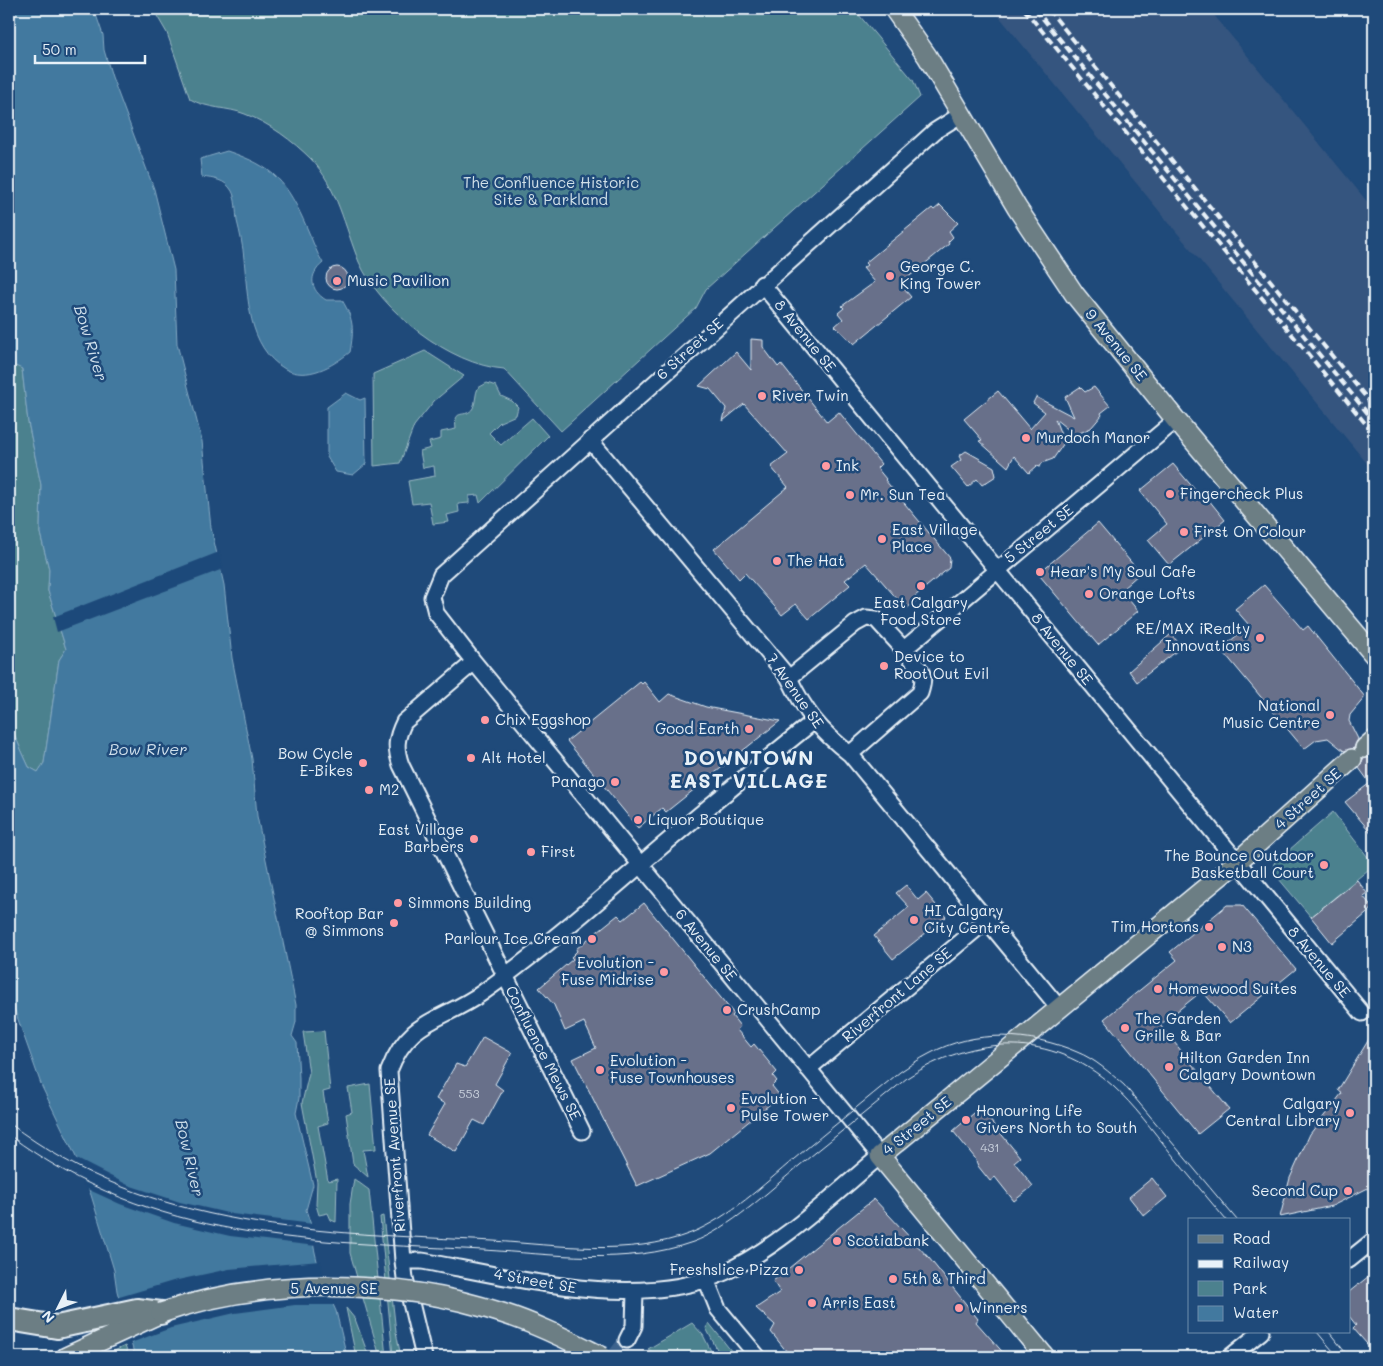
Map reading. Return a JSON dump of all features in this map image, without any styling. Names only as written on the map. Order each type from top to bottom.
[{"type":"highway","points":[[9,1319],[57,1327],[104,1329],[137,1310],[161,1313]]},
{"type":"main road","name":"9 Avenue SE","points":[[894,9],[928,56],[1017,208],[1076,295],[1176,420],[1374,655]]},
{"type":"main road","name":"4 Street SE","points":[[880,1156],[1237,862],[1364,749]]},
{"type":"main road","name":"6 Avenue SE","points":[[880,1156],[1045,1357]]},
{"type":"main road","name":"5 Avenue SE","points":[[161,1313],[209,1300],[267,1290],[329,1287],[400,1290],[501,1312],[552,1332],[603,1357]]},
{"type":"main road","points":[[66,1357],[104,1329]]},
{"type":"street","name":"6 Street SE","points":[[432,598],[441,575],[762,284],[935,131],[962,114]]},
{"type":"street","name":"8 Avenue SE","points":[[762,284],[1362,1014]]},
{"type":"street","name":"5 Street SE","points":[[903,650],[996,569],[1176,420]]},
{"type":"street","name":"7 Avenue SE","points":[[590,440],[789,678],[814,722],[850,754],[1060,1009]]},
{"type":"street","name":"6 Avenue SE","points":[[432,598],[436,613],[474,662],[880,1156]]},
{"type":"street","points":[[789,678],[855,624],[866,618],[876,619],[903,650],[922,674],[923,684],[920,693],[850,754]]},
{"type":"street","name":"Confluence Mews SE","points":[[474,662],[404,722],[398,733],[396,750],[401,765],[504,976],[582,1130]]},
{"type":"street","points":[[640,865],[728,790],[814,722]]},
{"type":"street","name":"Riverfront Avenue SE","points":[[424,1357],[403,1261],[389,1071],[396,1051],[417,1029],[470,1001],[504,976],[640,865]]},
{"type":"street","name":"Riverfront Lane SE","points":[[808,1069],[986,921]]},
{"type":"street","name":"4 Street SE","points":[[403,1261],[422,1261],[594,1290],[635,1290],[675,1286],[706,1279],[722,1273],[759,1254],[880,1156]]},
{"type":"street","points":[[1350,1259],[1374,1240]]},
{"type":"street","points":[[706,1279],[718,1309],[758,1357]]},
{"type":"street","points":[[628,1340],[634,1326],[635,1290]]},
{"type":"street","points":[[1230,1357],[1259,1334]]},
{"type":"shaded area","points":[[993,9],[1209,9],[1374,210],[1374,472]]},
{"type":"green space","name":"The Confluence Historic Site & Parkland","points":[[153,9],[854,9],[913,80],[920,97],[706,289],[696,308],[561,431],[504,369],[483,365],[440,346],[400,316],[383,299],[369,281],[359,262],[340,208],[320,170],[289,139],[263,122],[238,112],[203,105],[190,99],[167,33]]},
{"type":"green space","points":[[9,296],[22,369],[28,422],[41,485],[40,533],[49,569],[48,591],[66,649],[59,660],[44,763],[38,772],[29,767],[9,723]]},
{"type":"green space","points":[[425,351],[464,376],[434,401],[414,426],[400,463],[374,466],[373,374]]},
{"type":"green space","points":[[487,383],[496,386],[501,396],[512,401],[518,407],[516,415],[500,422],[489,433],[501,445],[532,418],[548,436],[480,503],[478,495],[469,496],[469,503],[458,504],[459,512],[447,515],[449,522],[433,524],[429,502],[412,504],[408,481],[435,476],[434,466],[423,468],[420,451],[431,448],[429,442],[441,439],[441,432],[456,429],[456,418],[458,415],[467,413],[473,408],[478,388]]},
{"type":"green space","name":"The Bounce Outdoor Basketball Court","points":[[1333,812],[1374,865],[1311,917],[1273,872],[1274,863]]},
{"type":"green space","points":[[324,1031],[330,1090],[323,1092],[328,1123],[318,1126],[328,1181],[337,1179],[336,1222],[331,1220],[328,1213],[319,1215],[316,1205],[317,1182],[302,1103],[309,1073],[303,1032]]},
{"type":"green space","points":[[370,1084],[376,1149],[363,1150],[368,1177],[353,1164],[346,1114],[352,1112],[348,1088]]},
{"type":"green space","points":[[354,1179],[369,1190],[386,1357],[380,1357],[350,1253],[350,1204]]},
{"type":"green space","points":[[383,1216],[396,1332],[401,1357],[393,1357],[380,1217]]},
{"type":"green space","points":[[346,1308],[355,1319],[369,1357],[356,1357]]},
{"type":"green space","points":[[692,1323],[703,1335],[714,1357],[661,1357],[648,1349]]},
{"type":"green space","points":[[709,1323],[736,1357],[721,1357],[706,1328]]},
{"type":"green space","points":[[125,1346],[129,1357],[101,1357]]},
{"type":"water","name":"Bow River","points":[[9,9],[94,9],[103,35],[104,50],[112,77],[154,189],[174,270],[177,344],[202,441],[211,528],[224,585],[232,658],[252,759],[257,816],[296,1005],[296,1022],[292,1036],[297,1043],[299,1078],[299,1098],[296,1113],[313,1185],[306,1210],[312,1228],[314,1248],[321,1278],[336,1311],[347,1357],[135,1357],[117,1291],[114,1270],[91,1195],[75,1155],[42,1087],[9,994],[9,723],[29,767],[38,772],[44,763],[59,660],[66,649],[48,591],[49,569],[40,533],[41,485],[28,422],[22,369],[9,363],[9,316],[13,312],[9,296]]},
{"type":"water","points":[[227,151],[257,163],[278,178],[286,188],[300,212],[323,263],[313,277],[314,287],[326,300],[342,300],[346,307],[352,325],[350,352],[328,367],[311,373],[293,372],[285,369],[272,359],[263,348],[256,334],[249,304],[243,249],[233,194],[223,182],[202,177],[200,159]]},
{"type":"water","points":[[346,393],[360,400],[365,398],[366,464],[353,475],[336,472],[327,457],[327,407]]},
{"type":"pier","points":[[219,552],[223,569],[57,632],[53,617]]},
{"type":"pier","points":[[73,1157],[128,1185],[180,1202],[232,1214],[313,1224],[316,1246],[230,1236],[174,1223],[120,1204],[85,1188]]},
{"type":"pier","points":[[320,1261],[324,1277],[336,1305],[295,1305],[235,1313],[171,1328],[128,1344],[116,1298],[173,1281],[229,1269]]},
{"type":"building","name":"George C. King Tower","points":[[940,205],[958,223],[949,231],[953,237],[948,242],[949,244],[900,284],[911,297],[854,344],[835,326],[843,319],[838,313],[844,308],[842,306],[875,282],[863,268],[867,265],[865,263],[932,208],[934,210]]},
{"type":"building","name":"Music Pavilion","points":[[337,267],[345,270],[348,278],[345,286],[337,289],[329,286],[326,278],[329,270]]},
{"type":"building","points":[[751,339],[763,340],[763,347],[778,367],[781,364],[827,422],[839,412],[881,464],[877,468],[885,480],[950,558],[949,568],[915,596],[918,599],[906,609],[866,563],[845,580],[850,585],[809,619],[796,604],[782,615],[745,573],[739,579],[714,549],[788,487],[771,467],[788,454],[744,404],[723,421],[726,408],[710,389],[699,386],[736,352],[751,370]]},
{"type":"building","name":"Murdoch Manor","points":[[1080,387],[1085,392],[1094,387],[1110,406],[1101,413],[1102,415],[1091,428],[1075,435],[1055,419],[1064,443],[1053,459],[1042,463],[1040,467],[1037,466],[1029,473],[1014,456],[1008,467],[979,441],[982,440],[964,419],[998,391],[1030,429],[1045,412],[1033,403],[1036,397],[1074,417],[1065,397]]},
{"type":"building","points":[[966,451],[994,467],[996,476],[982,485],[977,479],[968,487],[951,467],[961,460],[959,456]]},
{"type":"building","points":[[1173,464],[1201,497],[1204,494],[1225,520],[1169,565],[1148,540],[1167,524],[1140,491]]},
{"type":"building","name":"Orange Lofts","points":[[1098,523],[1140,573],[1121,590],[1138,611],[1098,645],[1040,576],[1041,571]]},
{"type":"building","points":[[1264,585],[1303,630],[1308,626],[1365,697],[1350,715],[1349,721],[1358,739],[1354,748],[1344,751],[1328,738],[1316,740],[1304,749],[1221,649],[1249,625],[1235,609]]},
{"type":"building","points":[[1171,634],[1182,647],[1137,682],[1129,671]]},
{"type":"building","points":[[640,682],[642,684],[644,682],[660,702],[669,694],[706,707],[780,721],[666,812],[662,808],[638,828],[567,741]]},
{"type":"building","points":[[1372,757],[1374,759],[1374,836],[1345,802],[1370,783],[1359,768],[1363,759]]},
{"type":"building","points":[[1357,880],[1367,893],[1363,896],[1373,908],[1332,943],[1311,917]]},
{"type":"building","points":[[906,885],[918,900],[926,893],[946,917],[893,959],[874,936],[909,907],[896,893]]},
{"type":"building","points":[[644,903],[734,1014],[732,1016],[740,1026],[737,1030],[751,1047],[754,1044],[777,1072],[773,1076],[777,1081],[772,1086],[780,1096],[710,1153],[637,1186],[573,1059],[596,1048],[584,1022],[565,1031],[554,1005],[539,988],[573,959],[571,957],[577,951],[576,949],[588,939],[618,915],[623,920]]},
{"type":"building","points":[[1227,905],[1242,905],[1296,969],[1230,1023],[1202,991],[1160,1025],[1229,1109],[1198,1134],[1104,1019],[1177,960],[1170,952]]},
{"type":"building","name":"Calgary Central Library","points":[[1374,1031],[1374,1185],[1332,1206],[1280,1217],[1290,1178],[1310,1134],[1342,1093],[1338,1090]]},
{"type":"building","points":[[483,1037],[512,1053],[495,1084],[503,1090],[484,1125],[474,1120],[456,1152],[427,1135],[445,1104],[436,1099],[456,1064],[465,1067]]},
{"type":"building","points":[[980,1108],[1020,1157],[1014,1162],[1033,1186],[1014,1201],[995,1177],[990,1181],[978,1166],[975,1158],[953,1131]]},
{"type":"building","points":[[1152,1178],[1167,1197],[1144,1216],[1129,1197]]},
{"type":"building","name":"5th & Third","points":[[874,1199],[929,1258],[978,1319],[976,1322],[1007,1357],[791,1357],[771,1332],[775,1325],[756,1308],[780,1292],[773,1281]]},
{"type":"building","points":[[1374,1272],[1374,1352],[1353,1328],[1356,1325],[1350,1317],[1350,1291]]},
{"type":"tunnel","points":[[614,1357],[627,1340]]},
{"type":"tram line","points":[[9,1123],[64,1159],[121,1187],[180,1206],[241,1220],[302,1229],[568,1247],[593,1248],[643,1245],[691,1233],[733,1209],[900,1072],[918,1060],[946,1046],[965,1040],[983,1037],[1022,1037],[1059,1045],[1084,1055],[1096,1062],[1124,1085],[1235,1218]]},
{"type":"tram line","points":[[9,1135],[64,1171],[120,1197],[177,1216],[236,1230],[296,1238],[357,1243],[562,1256],[641,1254],[693,1242],[735,1219],[907,1078],[933,1063],[959,1053],[985,1047],[1012,1045],[1038,1048],[1064,1055],[1089,1068],[1113,1086],[1136,1110],[1224,1218]]},
{"type":"tram line","points":[[1319,1334],[1338,1357]]},
{"type":"tram line","points":[[1331,1334],[1349,1357]]},
{"type":"railway","points":[[1024,9],[1374,434]]},
{"type":"railway","points":[[1035,9],[1374,421]]},
{"type":"railway","points":[[1048,9],[1374,407]]},
{"type":"place","name":"George C. King Tower","points":[[890,276]]},
{"type":"place","name":"Music Pavilion","points":[[337,281]]},
{"type":"place","name":"River Twin","points":[[762,396]]},
{"type":"place","name":"Murdoch Manor","points":[[1026,438]]},
{"type":"place","name":"Ink","points":[[826,466]]},
{"type":"place","name":"Fingercheck Plus","points":[[1170,494]]},
{"type":"place","name":"Mr. Sun Tea","points":[[850,495]]},
{"type":"place","name":"First On Colour","points":[[1184,532]]},
{"type":"place","name":"East Village Place","points":[[882,539]]},
{"type":"place","name":"The Hat","points":[[777,561]]},
{"type":"place","name":"Hear's My Soul Cafe","points":[[1040,572]]},
{"type":"place","name":"East Calgary Food Store","points":[[921,586]]},
{"type":"place","name":"Orange Lofts","points":[[1089,594]]},
{"type":"place","name":"RE/MAX iRealty Innovations","points":[[1260,638]]},
{"type":"place","name":"Device to Root Out Evil","points":[[884,666]]},
{"type":"place","name":"National Music Centre","points":[[1330,715]]},
{"type":"place","name":"Chix Eggshop","points":[[485,720]]},
{"type":"place","name":"Good Earth","points":[[749,729]]},
{"type":"place","name":"Alt Hotel","points":[[471,758]]},
{"type":"place","name":"Bow Cycle E-Bikes","points":[[363,763]]},
{"type":"place","name":"Panago","points":[[615,782]]},
{"type":"place","name":"M2","points":[[369,790]]},
{"type":"place","name":"Liquor Boutique","points":[[638,820]]},
{"type":"place","name":"East Village Barbers","points":[[474,839]]},
{"type":"place","name":"First","points":[[531,852]]},
{"type":"place","name":"The Bounce Outdoor Basketball Court","points":[[1324,865]]},
{"type":"place","name":"Simmons Building","points":[[398,903]]},
{"type":"place","name":"HI Calgary City Centre","points":[[914,920]]},
{"type":"place","name":"Rooftop Bar @ Simmons","points":[[394,923]]},
{"type":"place","name":"Tim Hortons","points":[[1209,927]]},
{"type":"place","name":"Parlour Ice Cream","points":[[592,939]]},
{"type":"place","name":"N3","points":[[1222,947]]},
{"type":"place","name":"Evolution - Fuse Midrise","points":[[664,972]]},
{"type":"place","name":"Homewood Suites","points":[[1158,989]]},
{"type":"place","name":"CrushCamp","points":[[727,1010]]},
{"type":"place","name":"The Garden Grille & Bar","points":[[1125,1028]]},
{"type":"place","name":"Hilton Garden Inn Calgary Downtown","points":[[1169,1067]]},
{"type":"place","name":"Evolution - Fuse Townhouses","points":[[600,1070]]},
{"type":"place","name":"Evolution - Pulse Tower","points":[[731,1108]]},
{"type":"place","name":"Calgary Central Library","points":[[1350,1113]]},
{"type":"place","name":"Honouring Life Givers North to South","points":[[966,1120]]},
{"type":"place","name":"Second Cup","points":[[1348,1191]]},
{"type":"place","name":"Scotiabank","points":[[837,1241]]},
{"type":"place","name":"Freshslice Pizza","points":[[799,1270]]},
{"type":"place","name":"5th & Third","points":[[893,1279]]},
{"type":"place","name":"Arris East","points":[[812,1303]]},
{"type":"place","name":"Winners","points":[[959,1308]]},
{"type":"district","name":"DOWNTOWN EAST VILLAGE","points":[[749,770]]}]
